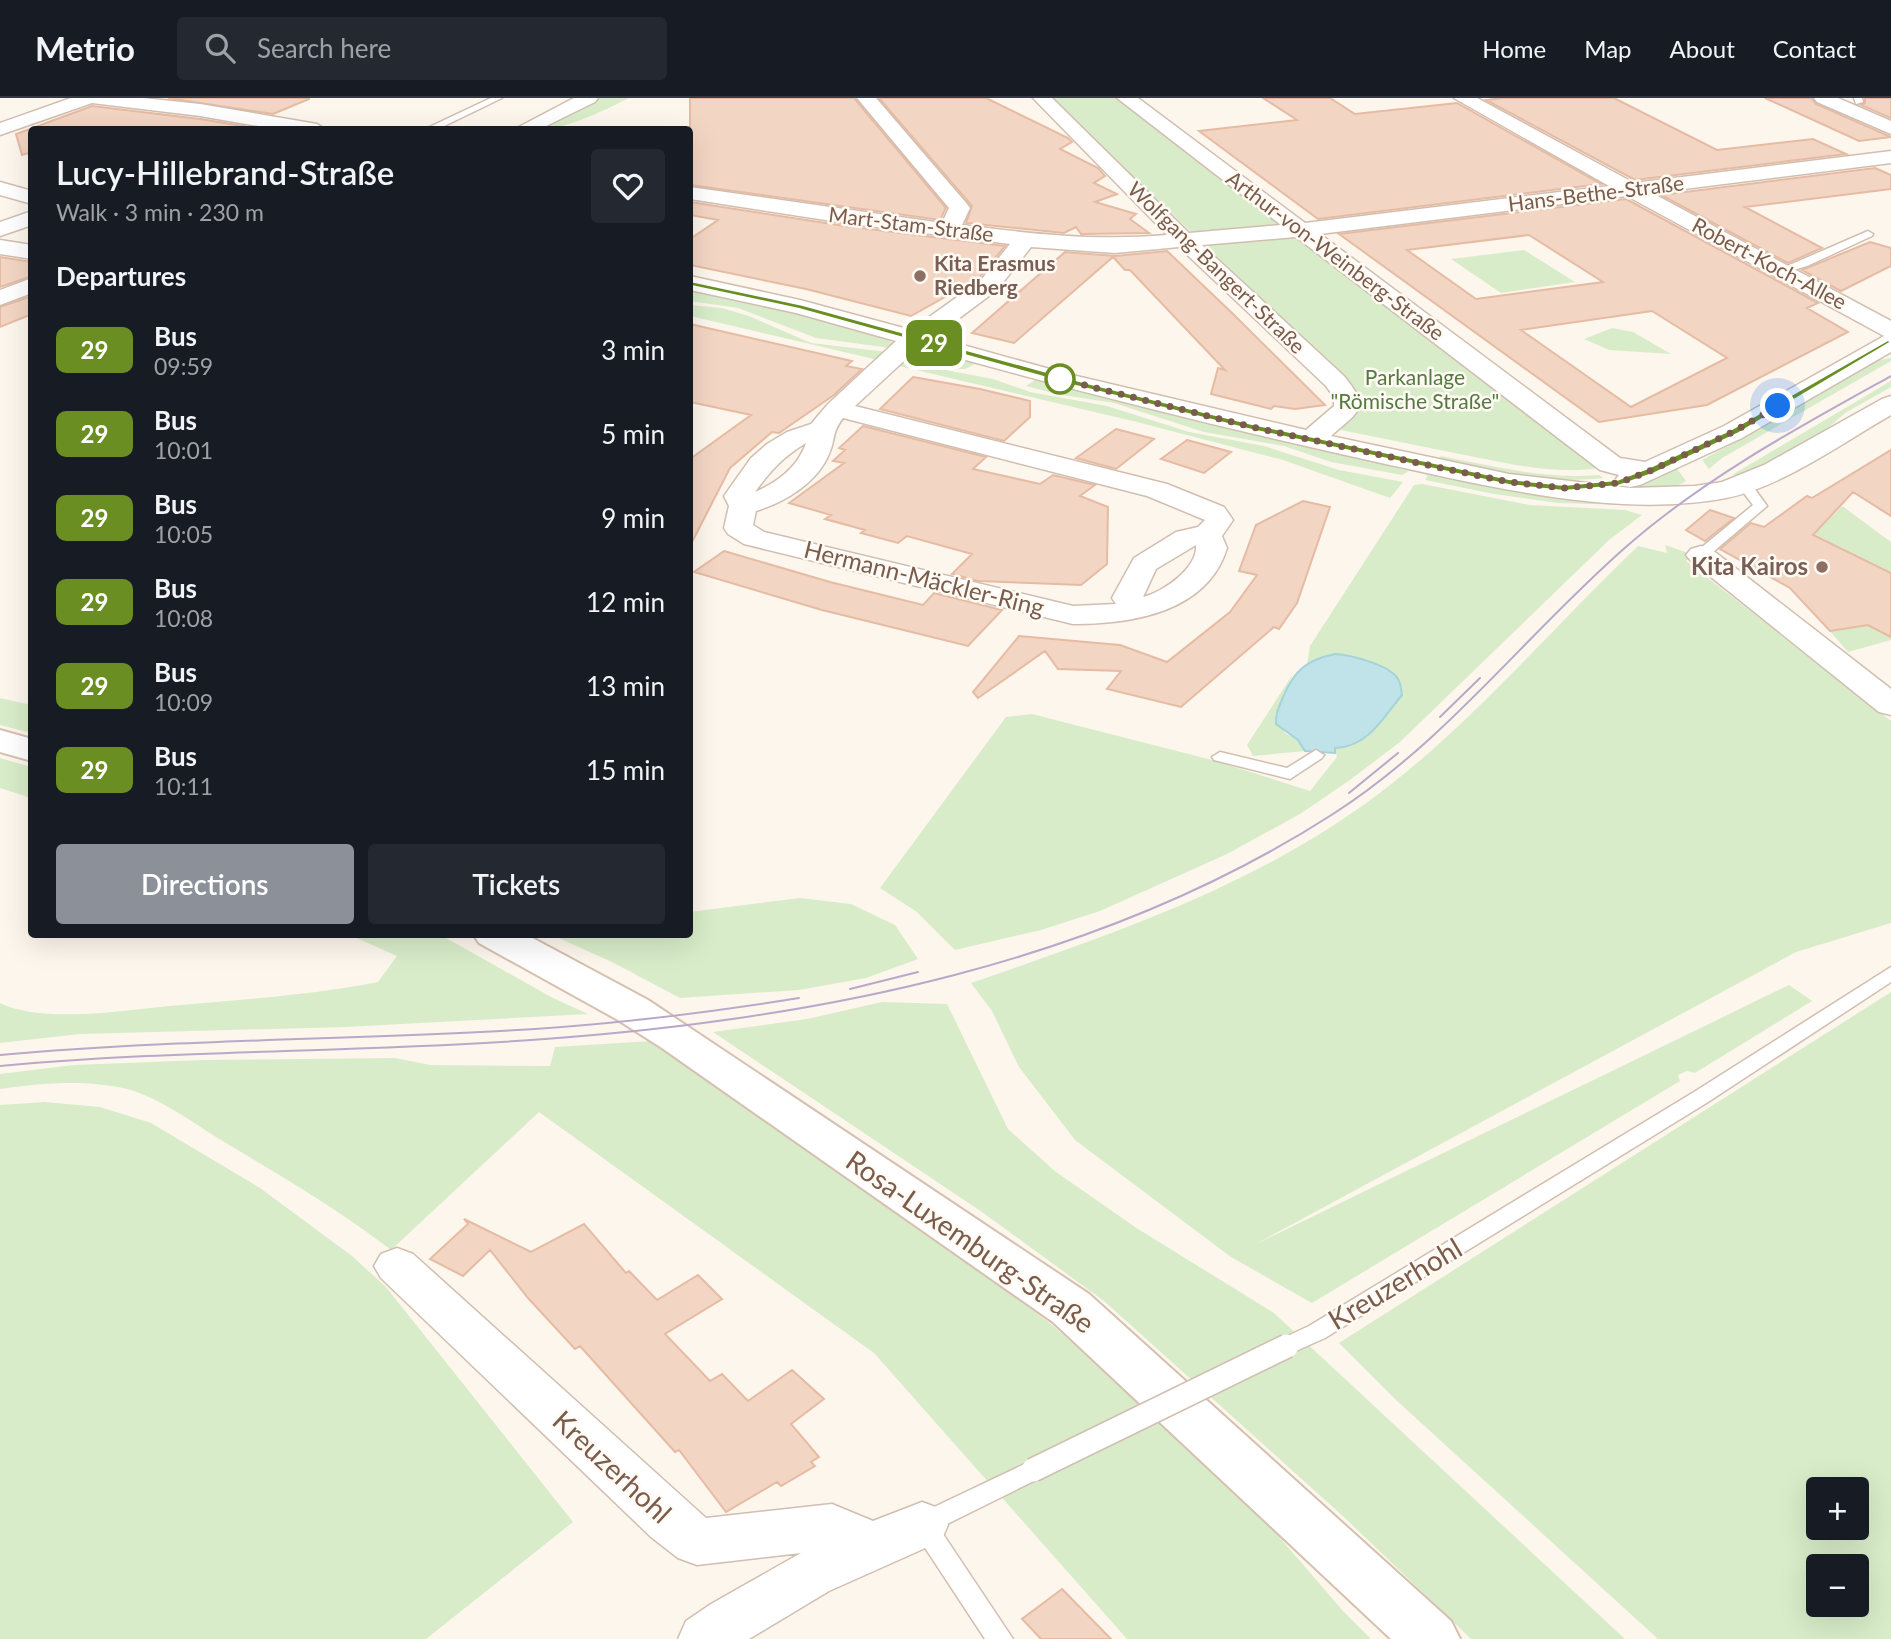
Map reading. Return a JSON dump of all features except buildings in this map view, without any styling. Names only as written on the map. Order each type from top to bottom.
[{"type":"main road","points":[[0,741],[28,749]]},
{"type":"main road","name":"Rosa-Luxemburg-Straße","points":[[500,938],[633,1010],[677,1038],[1072,1308],[1431,1639]]},
{"type":"street","points":[[0,129],[91,98],[200,110],[294,126]]},
{"type":"street","points":[[866,98],[960,208],[949,230]]},
{"type":"street","name":"Wolfgang-Bangert-Straße","points":[[1042,98],[1186,242],[1335,381],[1347,396],[1347,408],[1311,440]]},
{"type":"street","name":"Arthur-von-Weinberg-Straße","points":[[1126,98],[1610,464],[1630,470],[1652,470]]},
{"type":"street","name":"Robert-Koch-Allee","points":[[1463,98],[1891,331]]},
{"type":"street","points":[[1824,98],[1891,128]]},
{"type":"street","points":[[535,100],[581,102]]},
{"type":"street","points":[[530,126],[581,102]]},
{"type":"street","name":"Hans-Bethe-Straße","points":[[1301,230],[1891,157]]},
{"type":"street","points":[[0,188],[28,197]]},
{"type":"street","name":"Mart-Stam-Straße","points":[[693,193],[845,217],[1084,247],[1186,242],[1301,230]]},
{"type":"street","points":[[0,230],[28,219]]},
{"type":"street","name":"Hermann-Mäckler-Ring","points":[[837,409],[1157,490],[1214,513],[1219,520],[1217,527],[1208,534],[1212,548],[1208,561],[1185,587],[1153,606],[1135,607],[1113,615],[1073,615],[754,538],[738,528],[743,506],[765,500],[805,471],[822,443],[820,430],[837,409],[915,338],[989,285],[1025,240]]},
{"type":"street","points":[[0,247],[28,251]]},
{"type":"street","points":[[693,285],[800,307],[1095,388],[1311,440],[1509,482],[1564,488],[1649,496],[1726,490],[1774,471],[1891,404]]},
{"type":"street","points":[[0,298],[28,287]]},
{"type":"street","points":[[1564,488],[1618,483],[1652,470],[1718,440],[1891,342]]},
{"type":"street","points":[[1718,440],[1691,466],[1696,474],[1703,477],[1744,484]]},
{"type":"street","points":[[1135,607],[1128,598],[1144,564],[1186,538],[1208,534]]},
{"type":"street","points":[[1701,555],[1891,705]]},
{"type":"street","name":"Kreuzerhohl","points":[[397,1266],[670,1521],[697,1542],[832,1527],[872,1545]]},
{"type":"street","name":"Kreuzerhohl","points":[[706,1639],[742,1611],[872,1545],[922,1525]]},
{"type":"lane","points":[[436,126],[498,98]]},
{"type":"lane","points":[[1783,270],[1803,264],[1868,234]]},
{"type":"lane","points":[[1701,555],[1760,506],[1744,484]]},
{"type":"lane","points":[[1220,757],[1290,774],[1316,755]]},
{"type":"lane","name":"Kreuzerhohl","points":[[922,1525],[1329,1325],[1684,1108],[1891,973]]},
{"type":"lane","points":[[922,1525],[1000,1639]]},
{"type":"green space","points":[[601,98],[629,98],[571,123],[542,126]]},
{"type":"green space","name":"Parkanlage \"Römische Straße\"","points":[[1050,98],[1122,98],[1603,467],[1557,470],[1526,466],[1341,430],[1358,410],[1361,397],[1346,379]]},
{"type":"green space","points":[[1524,250],[1575,282],[1501,293],[1451,259]]},
{"type":"green space","points":[[693,292],[832,322],[861,330],[893,344],[891,348],[816,338],[738,308],[693,301]]},
{"type":"green space","points":[[693,305],[722,308],[749,316],[811,343],[887,352],[878,360],[693,317]]},
{"type":"green space","points":[[1612,328],[1633,332],[1671,354],[1609,350],[1584,339]]},
{"type":"green space","points":[[910,349],[922,349],[975,364],[965,369],[957,369],[907,352]]},
{"type":"green space","points":[[905,357],[935,368],[993,379],[1030,392],[1107,406],[1189,432],[1264,446],[1339,470],[1403,482],[1390,498],[1283,460],[1137,422],[895,365]]},
{"type":"green space","points":[[1891,358],[1891,361],[1722,458],[1709,469],[1702,460],[1767,425],[1872,361]]},
{"type":"green space","points":[[1035,380],[1409,471],[1402,475],[1331,462],[1284,446],[1204,432],[1114,403],[1056,394],[1026,386]]},
{"type":"green space","points":[[1891,381],[1891,387],[1845,413],[1814,440],[1746,474],[1732,475]]},
{"type":"green space","points":[[1441,456],[1539,474],[1599,475],[1603,478],[1541,478],[1438,459]]},
{"type":"green space","points":[[1675,466],[1686,481],[1667,489],[1652,491],[1633,485]]},
{"type":"green space","points":[[1428,474],[1542,494],[1625,499],[1628,505],[1558,503],[1494,494],[1425,480]]},
{"type":"green space","points":[[1422,484],[1530,505],[1625,510],[1642,515],[1609,540],[1400,742],[1300,814],[1227,854],[1100,911],[1041,930],[955,950],[917,912],[880,888],[1006,717],[1032,714],[1216,761],[1310,791],[1337,757],[1335,748],[1368,737],[1402,695],[1369,667],[1348,657],[1336,656],[1307,665],[1310,646],[1414,485]]},
{"type":"green space","points":[[1842,506],[1891,542],[1891,582],[1870,563],[1846,551],[1817,557],[1801,548]]},
{"type":"green space","points":[[1665,545],[1694,555],[1686,561],[1891,721],[1891,923],[1796,952],[1254,1245],[1789,985],[1812,1001],[1695,1073],[1687,1071],[1678,1075],[1680,1081],[1312,1303],[1231,1257],[1075,1140],[1019,1067],[992,1011],[971,983],[1182,905],[1233,882],[1331,827],[1377,795],[1446,737],[1638,546],[1667,553]]},
{"type":"green space","points":[[1868,625],[1891,637],[1891,640],[1848,652],[1830,631]]},
{"type":"green space","points":[[1293,674],[1275,715],[1285,733],[1298,740],[1305,751],[1253,756],[1247,745]]},
{"type":"green space","points":[[0,698],[28,704],[28,732],[0,725]]},
{"type":"green space","points":[[0,758],[28,766],[28,797],[0,788]]},
{"type":"green space","points":[[800,898],[851,904],[895,925],[918,959],[866,978],[799,990],[680,998],[612,962],[559,938],[693,938],[693,912]]},
{"type":"green space","points":[[357,938],[446,938],[551,997],[588,1014],[346,1027],[80,1034],[0,1043],[0,1003],[19,1010],[40,1013],[89,1014],[280,996],[378,982],[397,956]]},
{"type":"green space","points":[[1891,992],[1891,1639],[1658,1639],[1396,1400],[1339,1343]]},
{"type":"green space","points":[[882,1002],[947,1004],[1008,1129],[1056,1172],[1138,1229],[1274,1313],[1625,1639],[1471,1639],[1346,1519],[1104,1301],[982,1212],[713,1032],[807,1019]]},
{"type":"green space","points":[[652,1041],[915,1220],[1052,1325],[1231,1481],[1343,1611],[1371,1639],[1127,1639],[874,1353],[539,1112],[391,1250],[308,1193],[152,1098],[127,1089],[80,1083],[0,1089],[0,1074],[74,1065],[204,1060],[395,1058],[430,1065],[550,1066],[555,1047]]},
{"type":"green space","points":[[45,1102],[100,1107],[151,1123],[260,1188],[352,1256],[386,1287],[573,1522],[426,1639],[0,1639],[0,1105]]},
{"type":"water","points":[[1335,654],[1350,656],[1387,669],[1399,681],[1402,695],[1374,730],[1357,743],[1335,748],[1335,753],[1305,751],[1298,740],[1276,724],[1278,710],[1292,680],[1302,668]]},
{"type":"tram line","points":[[0,1066],[136,1057],[409,1047],[647,1030],[852,999],[954,975],[1053,946],[1150,910],[1243,866],[1333,814],[1413,754],[1590,580],[1657,521],[1754,454],[1891,376]]},
{"type":"tram line","points":[[1440,717],[1480,678]]},
{"type":"tram line","points":[[1349,793],[1398,753]]},
{"type":"tram line","points":[[850,989],[918,972]]},
{"type":"tram line","points":[[0,1055],[134,1046],[535,1029],[602,1024],[799,998]]},
{"type":"bus line","name":"29","points":[[693,285],[800,307],[1079,384],[1252,427],[1509,482],[1564,488],[1618,483],[1652,470],[1733,432],[1891,342]]},
{"type":"place","name":"Kita Erasmus Riedberg","points":[[920,276]]},
{"type":"place","name":"Kita Kairos","points":[[1822,567]]},
{"type":"route","points":[[1060,379],[1252,427],[1423,464],[1509,482],[1564,488],[1618,483],[1652,470],[1733,432],[1778,406]]}]
